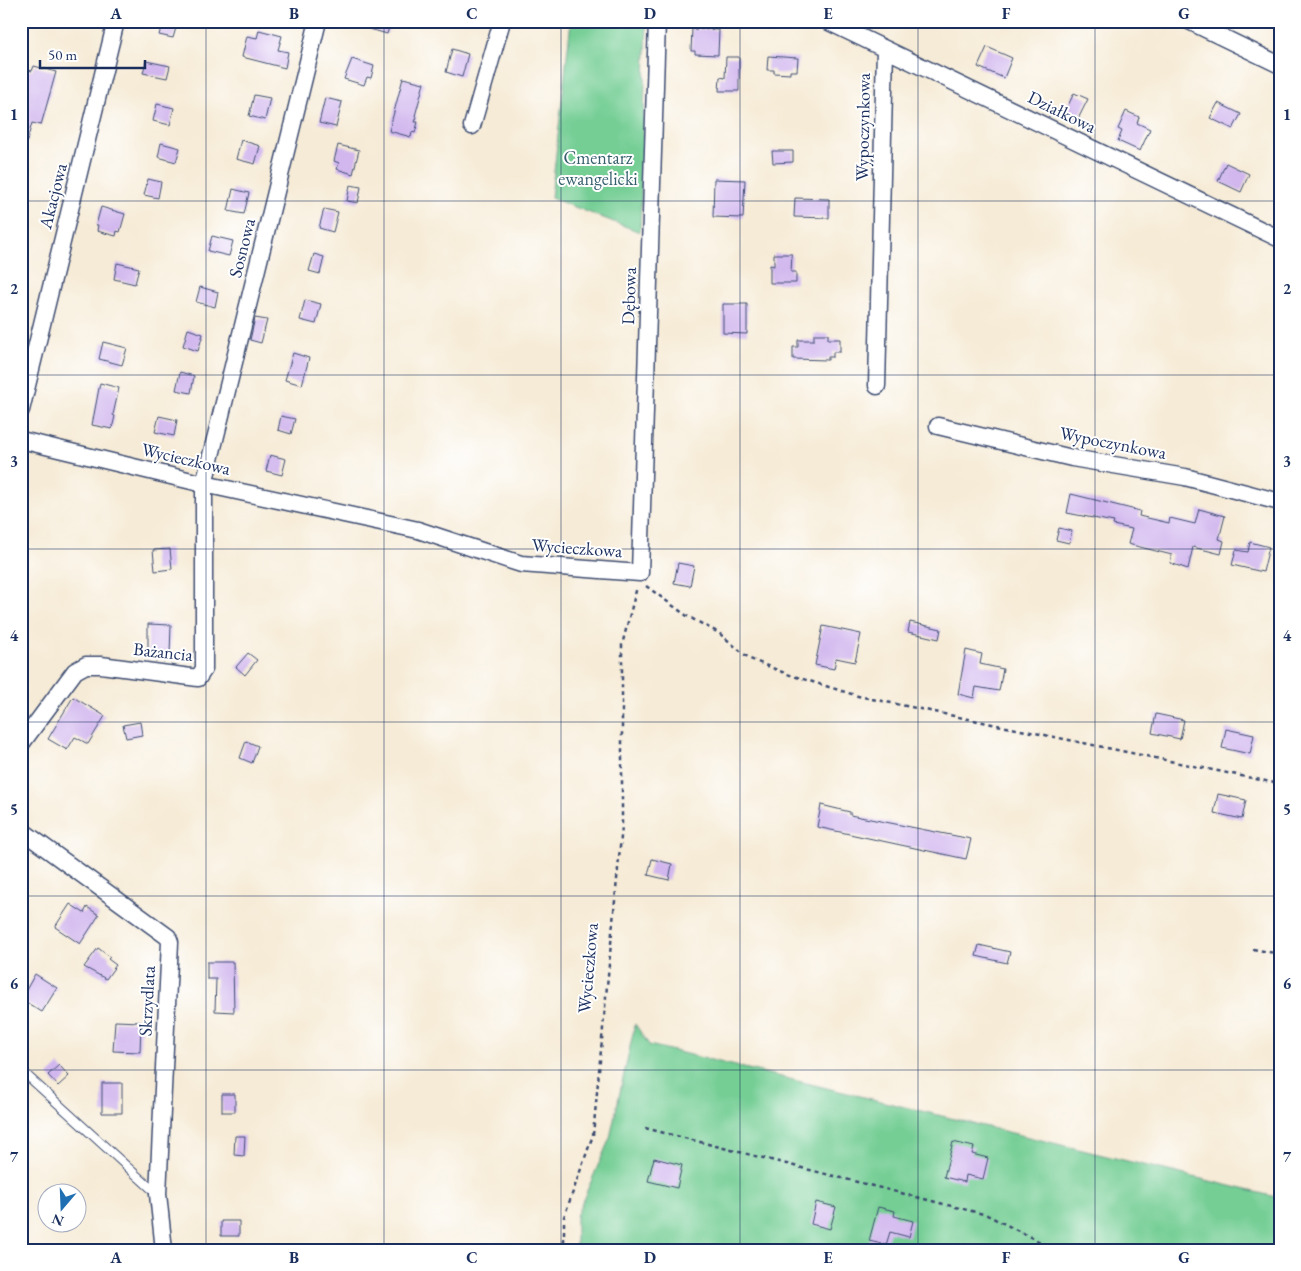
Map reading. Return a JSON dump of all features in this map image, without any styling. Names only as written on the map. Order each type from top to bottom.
[{"type":"street","name":"Akacjowa","points":[[21,410],[116,21]]},
{"type":"street","name":"Sosnowa","points":[[204,484],[318,21]]},
{"type":"street","points":[[472,126],[502,21]]},
{"type":"street","name":"Dębowa","points":[[639,577],[657,21]]},
{"type":"street","name":"Działkowa","points":[[827,21],[1280,239]]},
{"type":"street","points":[[1189,21],[1280,65]]},
{"type":"street","name":"Wypoczynkowa","points":[[877,386],[885,49]]},
{"type":"street","name":"Wypoczynkowa","points":[[938,426],[1072,458],[1185,477],[1280,502]]},
{"type":"street","name":"Wycieczkowa","points":[[21,440],[204,484],[418,530],[521,564],[639,577]]},
{"type":"street","name":"Bażancia","points":[[23,739],[75,671],[86,665],[101,665],[198,678],[204,669],[204,484]]},
{"type":"street","name":"Skrzydlata","points":[[21,830],[168,936],[170,942],[158,1194],[164,1250]]},
{"type":"lane","points":[[21,1070],[158,1194]]},
{"type":"path","points":[[639,577],[687,616],[719,633],[750,659],[787,674],[858,696],[1280,784]]},
{"type":"path","name":"Wycieczkowa","points":[[564,1250],[564,1217],[592,1134],[622,826],[622,645],[639,577]]},
{"type":"path","points":[[1253,949],[1280,954]]},
{"type":"path","points":[[645,1128],[987,1215],[1056,1250]]},
{"type":"green space","name":"Cmentarz ewangelicki","points":[[571,21],[647,21],[640,232],[551,198]]},
{"type":"green space","points":[[635,1024],[649,1045],[1280,1198],[1280,1250],[576,1250],[576,1216],[610,1138]]},
{"type":"building","points":[[163,21],[178,21],[173,38],[159,35]]},
{"type":"building","points":[[354,21],[391,21],[387,34],[353,24]]},
{"type":"building","points":[[692,29],[719,30],[718,55],[695,54],[695,51],[691,51]]},
{"type":"building","points":[[259,30],[282,36],[278,50],[288,52],[285,68],[242,57],[247,36],[257,38]]},
{"type":"building","points":[[987,47],[1012,58],[1004,78],[978,67]]},
{"type":"building","points":[[452,49],[468,54],[462,77],[446,72]]},
{"type":"building","points":[[768,56],[798,58],[797,71],[790,71],[790,74],[774,73],[774,70],[767,70]]},
{"type":"building","points":[[726,57],[739,57],[739,91],[719,91],[720,77],[725,78]]},
{"type":"building","points":[[352,59],[374,66],[371,78],[367,77],[364,85],[344,79]]},
{"type":"building","points":[[146,61],[170,66],[167,78],[143,73]]},
{"type":"building","points":[[34,66],[56,72],[41,125],[32,123],[25,148],[21,148],[21,102],[28,70],[32,71]]},
{"type":"building","points":[[403,78],[424,83],[415,116],[417,117],[415,122],[418,122],[415,133],[412,132],[411,137],[389,131]]},
{"type":"building","points":[[1074,93],[1088,99],[1077,121],[1064,114]]},
{"type":"building","points":[[254,95],[270,98],[265,120],[249,116]]},
{"type":"building","points":[[325,98],[342,102],[336,127],[319,123]]},
{"type":"building","points":[[1218,103],[1241,114],[1233,129],[1210,118]]},
{"type":"building","points":[[157,104],[174,108],[170,125],[153,121]]},
{"type":"building","points":[[1126,111],[1139,117],[1137,123],[1150,129],[1140,151],[1118,141],[1122,131],[1118,129]]},
{"type":"building","points":[[241,140],[260,146],[255,164],[236,159]]},
{"type":"building","points":[[161,143],[180,148],[176,162],[158,157]]},
{"type":"building","points":[[338,145],[359,150],[353,174],[337,169],[339,163],[334,161]]},
{"type":"building","points":[[772,151],[793,151],[793,162],[773,163]]},
{"type":"building","points":[[1226,163],[1249,174],[1241,192],[1218,181]]},
{"type":"building","points":[[148,179],[161,182],[158,198],[144,195]]},
{"type":"building","points":[[714,179],[745,180],[743,218],[713,217]]},
{"type":"building","points":[[350,185],[361,187],[358,203],[347,201]]},
{"type":"building","points":[[233,189],[249,193],[244,214],[228,211]]},
{"type":"building","points":[[795,198],[829,199],[829,218],[794,217]]},
{"type":"building","points":[[101,207],[125,214],[120,232],[117,231],[116,236],[97,231],[98,225],[96,225]]},
{"type":"building","points":[[324,209],[338,212],[333,232],[319,228]]},
{"type":"building","points":[[212,236],[233,241],[229,256],[208,251]]},
{"type":"building","points":[[314,254],[324,257],[320,274],[309,271]]},
{"type":"building","points":[[774,254],[792,254],[791,272],[796,272],[796,283],[770,283],[770,265],[774,266]]},
{"type":"building","points":[[117,263],[139,268],[135,284],[114,279]]},
{"type":"building","points":[[200,287],[218,292],[215,307],[196,302]]},
{"type":"building","points":[[305,300],[321,304],[316,324],[300,320]]},
{"type":"building","points":[[723,304],[747,304],[747,334],[723,333]]},
{"type":"building","points":[[255,318],[267,320],[261,343],[250,340]]},
{"type":"building","points":[[188,329],[203,334],[198,351],[183,346]]},
{"type":"building","points":[[814,334],[828,334],[828,339],[840,339],[840,352],[833,352],[833,357],[828,357],[828,360],[793,359],[793,347],[798,347],[798,340],[814,340]]},
{"type":"building","points":[[103,342],[127,348],[122,365],[99,359]]},
{"type":"building","points":[[293,353],[309,358],[302,385],[285,380]]},
{"type":"building","points":[[180,372],[194,376],[191,393],[176,390]]},
{"type":"building","points":[[100,383],[119,388],[112,429],[92,425]]},
{"type":"building","points":[[159,416],[177,420],[174,436],[155,432]]},
{"type":"building","points":[[281,416],[295,419],[291,434],[278,430]]},
{"type":"building","points":[[270,455],[286,459],[282,475],[266,471]]},
{"type":"building","points":[[1071,494],[1140,511],[1139,516],[1169,523],[1170,518],[1195,524],[1199,509],[1225,516],[1219,539],[1224,541],[1221,554],[1193,547],[1188,569],[1170,563],[1172,555],[1128,544],[1132,529],[1113,525],[1114,522],[1067,513]]},
{"type":"building","points":[[1059,528],[1072,531],[1069,543],[1056,540]]},
{"type":"building","points":[[1250,542],[1269,547],[1263,572],[1232,565],[1236,550],[1248,552]]},
{"type":"building","points":[[170,549],[172,569],[155,571],[153,550]]},
{"type":"building","points":[[678,563],[694,566],[690,586],[674,583]]},
{"type":"building","points":[[910,622],[941,629],[939,639],[908,632]]},
{"type":"building","points":[[148,624],[171,625],[170,654],[148,653]]},
{"type":"building","points":[[823,626],[861,634],[855,662],[836,658],[834,669],[815,665]]},
{"type":"building","points":[[966,650],[982,654],[980,664],[1003,669],[999,691],[976,687],[974,698],[958,694]]},
{"type":"building","points":[[248,653],[257,660],[245,675],[236,667]]},
{"type":"building","points":[[73,697],[105,716],[88,744],[75,737],[67,750],[48,739]]},
{"type":"building","points":[[1156,714],[1184,720],[1180,739],[1152,733]]},
{"type":"building","points":[[140,722],[142,735],[126,738],[123,725]]},
{"type":"building","points":[[1226,729],[1254,735],[1250,754],[1222,748]]},
{"type":"building","points":[[246,741],[258,746],[252,763],[240,758]]},
{"type":"building","points":[[1218,794],[1246,800],[1242,819],[1214,813]]},
{"type":"building","points":[[821,805],[850,812],[850,815],[971,839],[966,859],[817,827]]},
{"type":"building","points":[[652,859],[672,864],[669,880],[648,875]]},
{"type":"building","points":[[70,904],[84,913],[87,907],[99,915],[80,944],[55,927]]},
{"type":"building","points":[[979,945],[1010,952],[1007,963],[976,956]]},
{"type":"building","points":[[98,948],[110,957],[108,959],[116,965],[106,979],[84,967]]},
{"type":"building","points":[[207,962],[233,962],[234,1012],[215,1011],[216,979],[207,979]]},
{"type":"building","points":[[35,974],[57,988],[42,1012],[21,999]]},
{"type":"building","points":[[115,1021],[141,1022],[140,1052],[113,1051]]},
{"type":"building","points":[[59,1065],[69,1076],[58,1086],[48,1075]]},
{"type":"building","points":[[102,1083],[122,1083],[122,1113],[102,1113]]},
{"type":"building","points":[[222,1094],[235,1094],[235,1112],[222,1112]]},
{"type":"building","points":[[235,1136],[245,1136],[244,1156],[234,1155]]},
{"type":"building","points":[[953,1142],[974,1147],[972,1154],[988,1158],[983,1179],[966,1175],[965,1182],[944,1177]]},
{"type":"building","points":[[654,1158],[682,1165],[677,1188],[648,1181]]},
{"type":"building","points":[[816,1202],[836,1207],[830,1229],[811,1224]]},
{"type":"building","points":[[878,1207],[895,1211],[894,1216],[913,1221],[909,1237],[890,1232],[886,1245],[869,1241]]},
{"type":"building","points":[[221,1221],[239,1221],[239,1236],[221,1236]]}]
